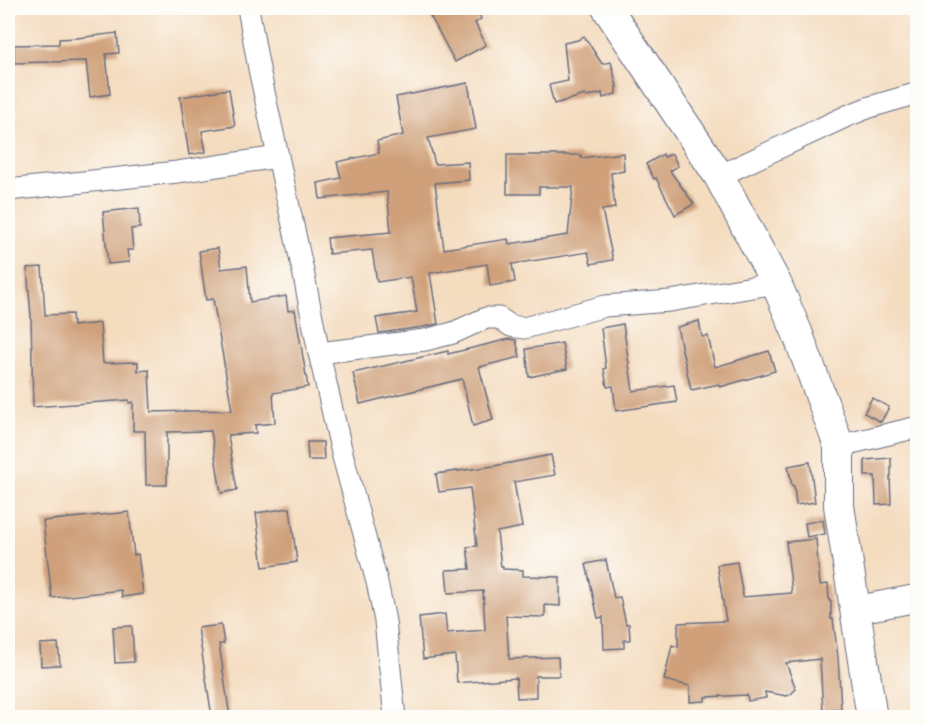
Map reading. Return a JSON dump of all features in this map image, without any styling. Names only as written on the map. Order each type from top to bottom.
[{"type":"main road","points":[[607,8],[718,176],[776,283],[797,332],[839,446],[839,507],[872,717]]},
{"type":"street","points":[[248,8],[319,353],[342,453],[377,582],[395,717]]},
{"type":"street","points":[[718,176],[847,116],[918,93]]},
{"type":"street","points":[[8,190],[177,172],[278,157]]},
{"type":"street","points":[[319,353],[425,340],[453,333],[486,318],[499,318],[511,326],[524,328],[605,306],[670,301],[776,283]]},
{"type":"street","points":[[839,446],[918,427]]},
{"type":"street","points":[[855,610],[918,598]]},
{"type":"building","points":[[426,8],[476,8],[481,19],[475,23],[486,45],[455,62]]},
{"type":"building","points":[[117,33],[119,53],[106,54],[110,94],[90,97],[86,61],[14,63],[14,45],[59,44],[59,39]]},
{"type":"building","points":[[584,36],[602,64],[611,62],[617,87],[616,94],[603,98],[602,93],[586,97],[585,95],[554,104],[549,85],[568,81],[564,43]]},
{"type":"building","points":[[468,83],[476,129],[428,138],[435,164],[468,162],[469,180],[435,183],[444,249],[508,239],[509,244],[568,235],[573,187],[539,187],[539,194],[507,194],[507,155],[581,155],[581,158],[623,153],[624,171],[611,173],[615,208],[602,210],[613,260],[591,264],[588,252],[512,264],[515,282],[490,286],[487,264],[430,273],[438,324],[379,333],[376,318],[417,312],[411,277],[377,282],[372,250],[329,254],[327,238],[391,232],[387,192],[320,199],[318,183],[341,178],[337,162],[379,153],[377,141],[403,135],[396,97]]},
{"type":"building","points":[[229,89],[235,126],[202,131],[206,152],[189,155],[180,97]]},
{"type":"building","points":[[663,154],[664,157],[672,154],[678,166],[670,171],[694,204],[675,215],[646,164]]},
{"type":"building","points":[[139,208],[140,228],[131,229],[133,250],[127,250],[129,262],[108,264],[103,212]]},
{"type":"building","points":[[218,248],[221,269],[247,266],[250,302],[286,296],[288,311],[295,310],[308,387],[273,393],[275,423],[255,425],[256,433],[228,435],[237,490],[221,493],[211,431],[167,432],[167,485],[146,485],[145,431],[133,431],[133,402],[129,403],[129,400],[33,407],[31,316],[27,268],[42,267],[45,315],[72,314],[73,326],[100,323],[103,363],[138,362],[138,371],[149,370],[151,412],[232,410],[213,299],[206,300],[199,251]]},
{"type":"building","points":[[699,321],[702,337],[708,336],[715,367],[769,351],[775,371],[720,387],[719,384],[691,390],[677,327]]},
{"type":"building","points":[[623,324],[633,391],[674,385],[677,402],[616,411],[613,386],[607,387],[601,328]]},
{"type":"building","points":[[509,339],[516,340],[520,357],[479,367],[493,420],[473,426],[462,379],[360,404],[353,373]]},
{"type":"building","points":[[562,343],[567,369],[529,377],[526,349]]},
{"type":"building","points":[[872,398],[889,407],[881,422],[864,413]]},
{"type":"building","points":[[307,442],[323,442],[324,460],[308,460]]},
{"type":"building","points":[[551,455],[555,475],[514,482],[522,527],[497,532],[503,569],[523,570],[523,576],[560,577],[560,606],[545,605],[545,617],[506,616],[509,659],[558,657],[559,676],[536,676],[536,697],[517,698],[516,678],[457,683],[455,655],[423,659],[419,617],[445,614],[447,633],[485,630],[483,591],[448,593],[446,570],[470,569],[467,547],[477,546],[470,488],[439,492],[436,474]]},
{"type":"building","points":[[891,458],[891,504],[876,505],[875,476],[865,476],[865,460]]},
{"type":"building","points":[[810,462],[815,502],[796,505],[794,486],[792,486],[788,466]]},
{"type":"building","points":[[290,508],[297,562],[263,567],[256,513]]},
{"type":"building","points":[[129,512],[134,555],[138,554],[143,594],[122,597],[121,590],[52,598],[43,521]]},
{"type":"building","points":[[823,520],[825,534],[807,537],[805,523]]},
{"type":"building","points":[[816,539],[820,585],[828,584],[829,601],[831,601],[831,619],[833,619],[838,657],[841,709],[823,712],[820,659],[786,663],[796,689],[787,696],[765,692],[766,698],[748,701],[747,695],[705,697],[705,701],[690,702],[690,686],[664,680],[672,645],[678,647],[678,623],[726,621],[717,565],[737,562],[743,597],[792,593],[786,542]]},
{"type":"building","points":[[606,560],[614,598],[620,597],[626,624],[629,624],[630,640],[624,640],[624,648],[604,649],[603,617],[598,618],[586,564]]},
{"type":"building","points":[[221,625],[224,644],[219,644],[230,717],[212,717],[198,628]]},
{"type":"building","points":[[132,626],[134,662],[115,663],[113,627]]},
{"type":"building","points":[[58,643],[60,665],[41,666],[40,644]]}]
